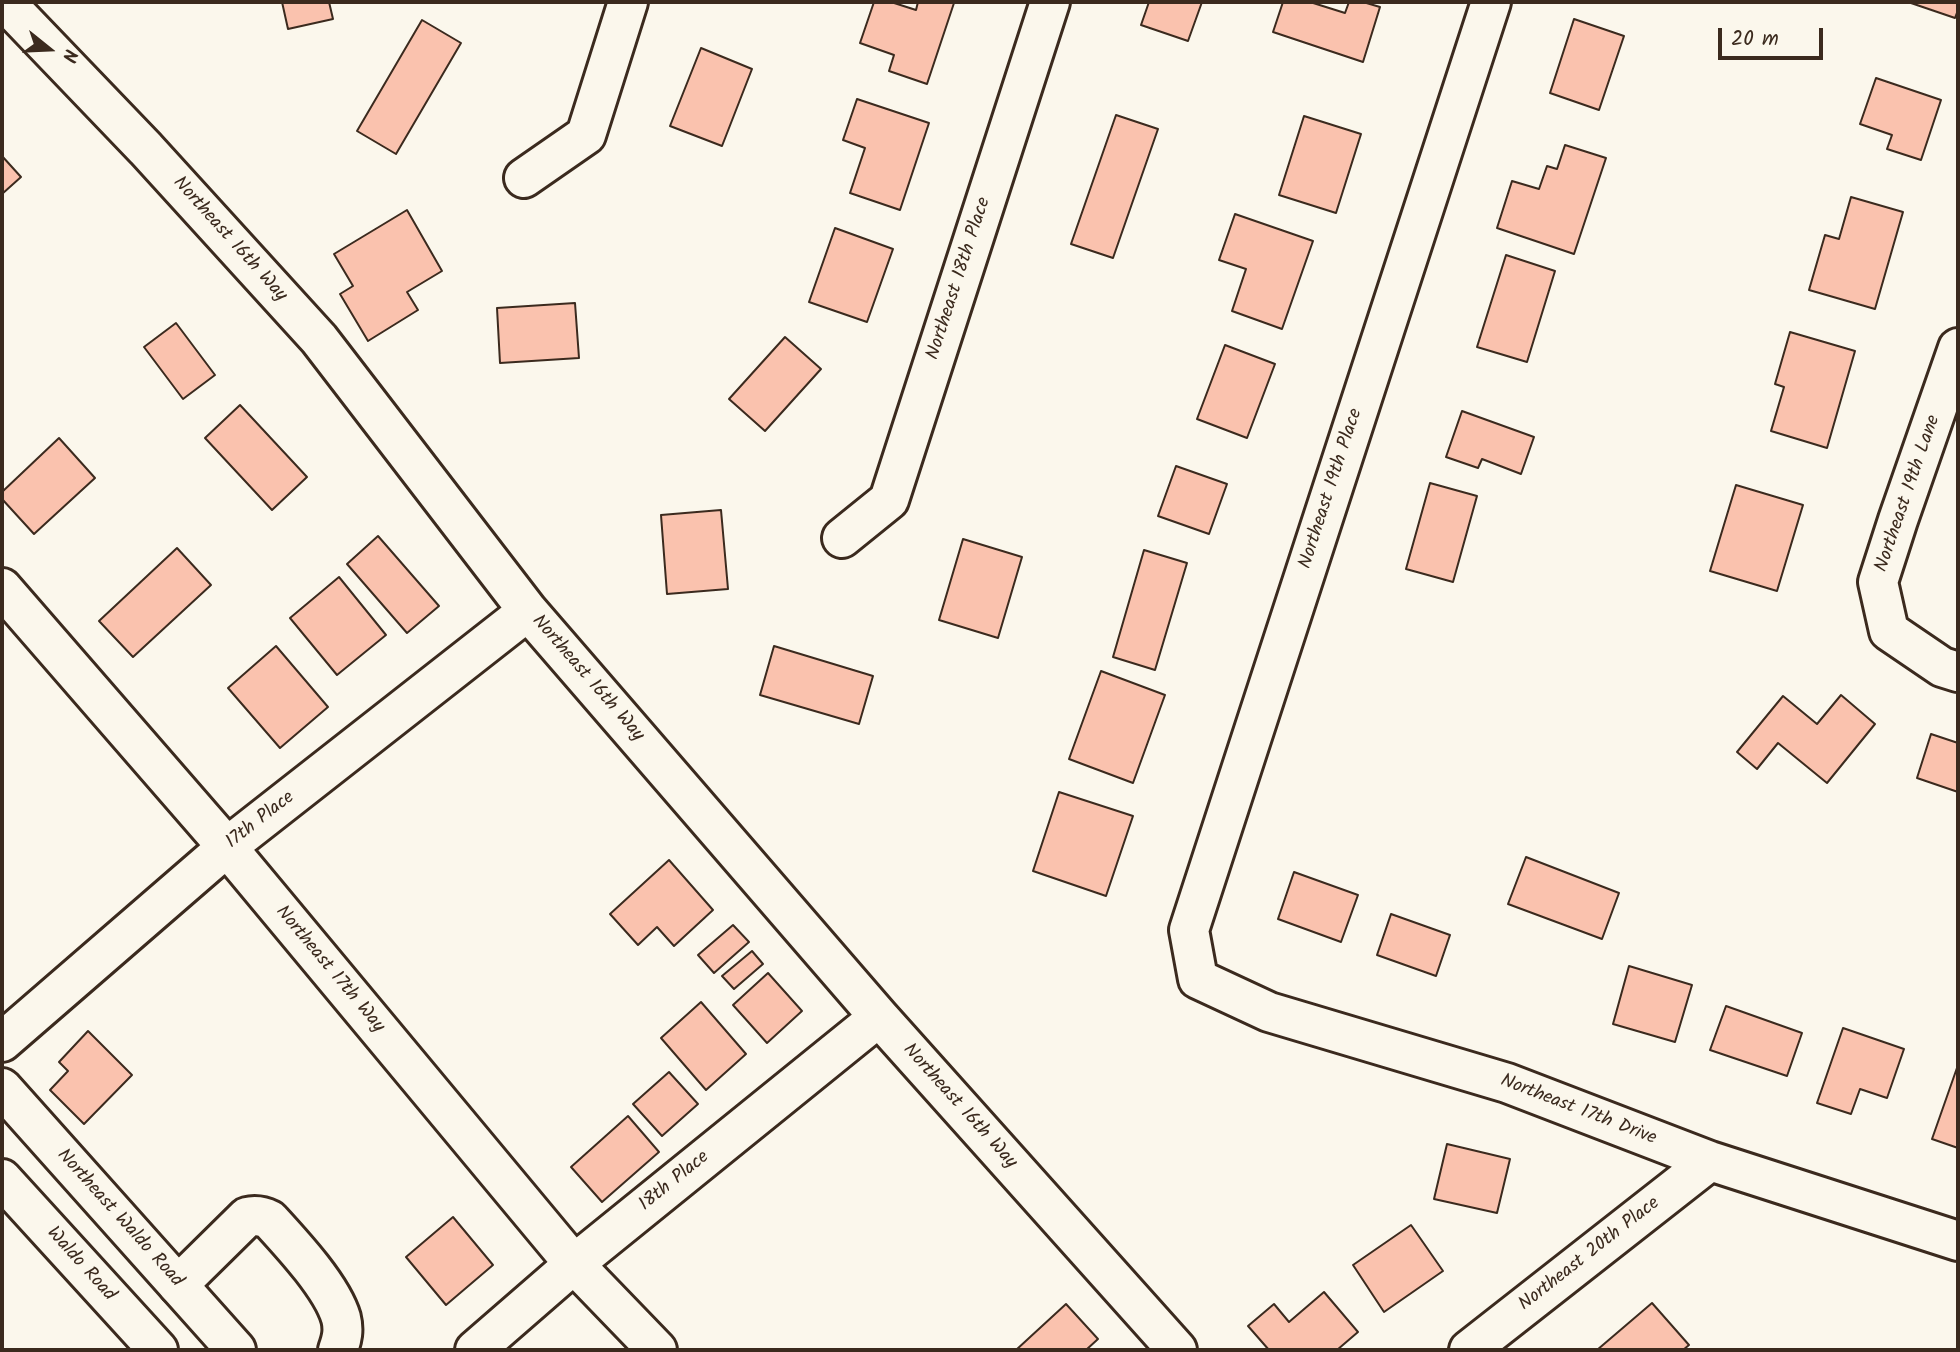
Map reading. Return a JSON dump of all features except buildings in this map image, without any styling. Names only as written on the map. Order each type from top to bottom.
[{"type":"main road","name":"Northeast 16th Way","points":[[5,2],[146,149],[319,339],[528,611],[879,1017],[1177,1350]]},
{"type":"main road","points":[[524,178],[586,135],[628,2]]},
{"type":"main road","name":"Northeast 18th Place","points":[[842,538],[889,500],[1050,2]]},
{"type":"main road","name":"Northeast 19th Place","points":[[1198,979],[1189,930],[1491,2]]},
{"type":"main road","name":"Northeast 19th Lane","points":[[1958,348],[1878,582],[1889,631],[1942,667],[1958,672]]},
{"type":"main road","name":"Northeast 17th Way","points":[[2,588],[227,848],[574,1264],[657,1350]]},
{"type":"main road","name":"17th Place","points":[[2,1042],[227,848],[528,611]]},
{"type":"main road","name":"Northeast 17th Drive","points":[[1198,979],[1269,1012],[1507,1083],[1710,1161],[1958,1241]]},
{"type":"main road","name":"18th Place","points":[[475,1350],[574,1264],[879,1017]]},
{"type":"main road","name":"Northeast Waldo Road","points":[[2,1088],[236,1350]]},
{"type":"main road","name":"Northeast 20th Place","points":[[1469,1350],[1710,1161]]},
{"type":"main road","name":"Waldo Road","points":[[2,1179],[158,1350]]},
{"type":"main road","points":[[178,1285],[247,1217],[265,1217],[298,1251],[335,1301],[343,1332],[338,1350]]}]
